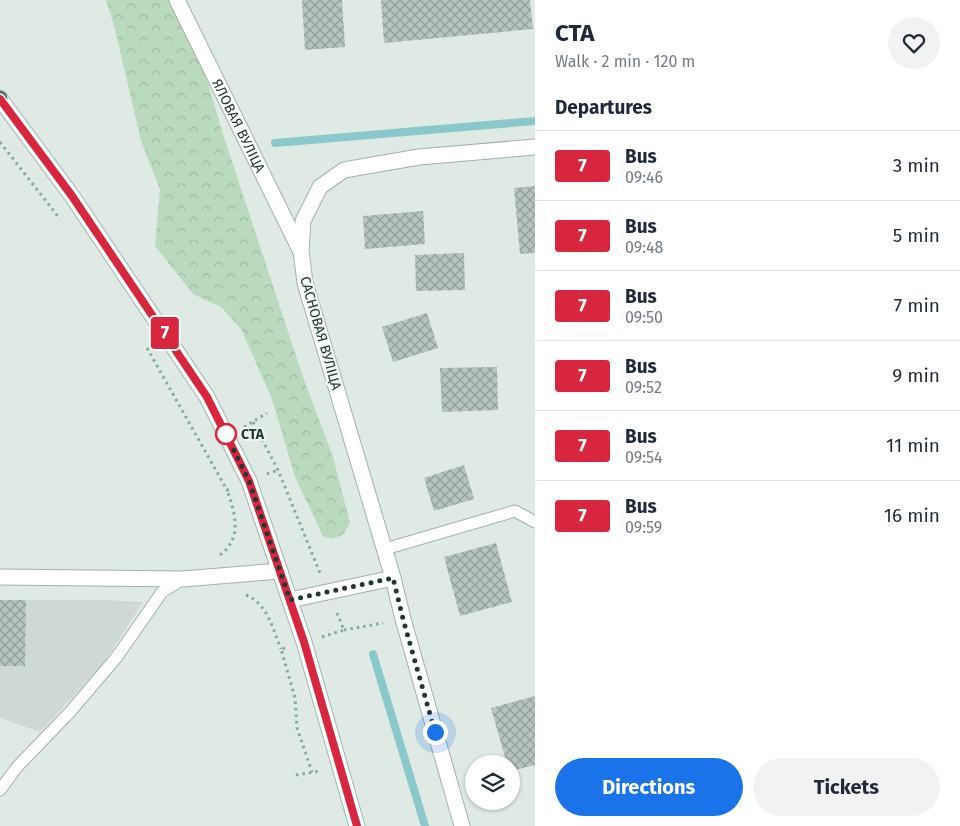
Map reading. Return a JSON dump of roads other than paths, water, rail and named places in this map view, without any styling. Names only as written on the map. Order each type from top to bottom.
[{"type":"street","name":"ЯЛОВАЯ ВУЛІЦА","points":[[177,0],[301,251]]},
{"type":"street","points":[[0,99],[72,196],[207,397],[249,481],[304,642],[357,826]]},
{"type":"street","name":"САСНОВАЯ ВУЛІЦА","points":[[462,826],[385,549],[305,283],[301,251],[303,221],[320,187],[344,170],[419,157],[535,147]]},
{"type":"street","points":[[0,577],[183,579],[280,571]]},
{"type":"street","points":[[290,600],[393,578]]},
{"type":"lane","points":[[385,549],[516,511],[535,522]]},
{"type":"lane","points":[[0,790],[17,767],[70,712],[116,658],[162,592],[183,579]]},
{"type":"waterway","points":[[275,143],[535,121]]},
{"type":"waterway","points":[[373,654],[425,826]]},
{"type":"place","name":"СТА","points":[[226,434]]}]
